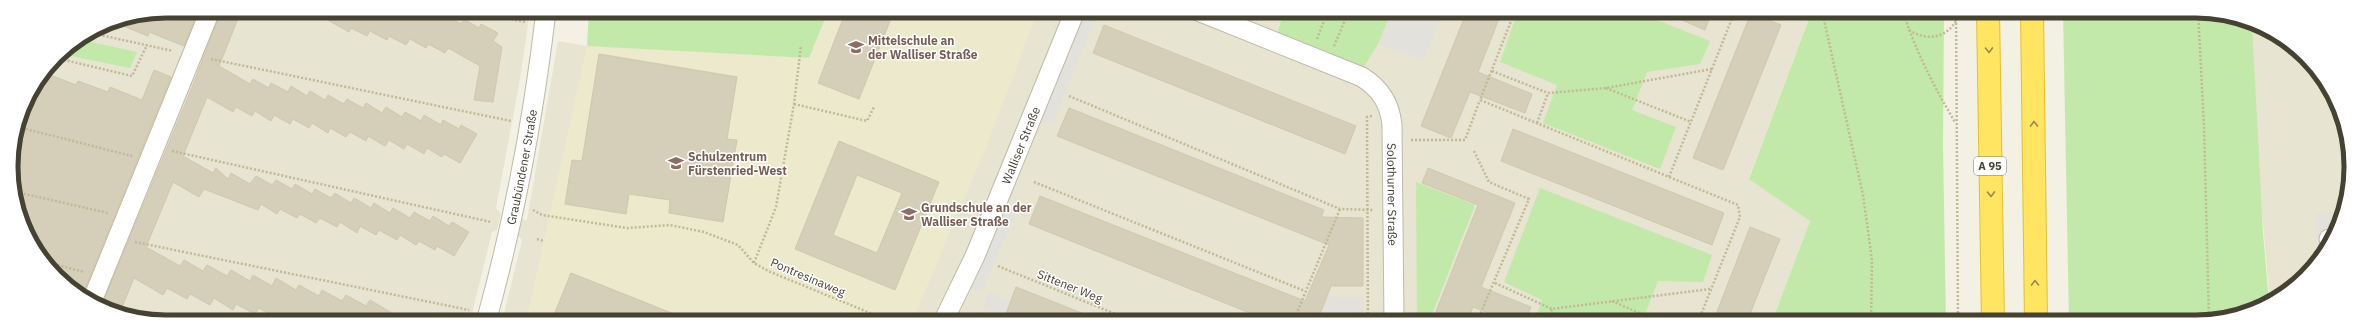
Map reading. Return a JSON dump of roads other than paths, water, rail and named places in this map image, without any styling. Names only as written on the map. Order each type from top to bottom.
[{"type":"highway","name":"A 95","points":[[1988,18],[1993,315]]},
{"type":"highway","points":[[2032,18],[2036,315]]},
{"type":"street","points":[[94,296],[207,18]]},
{"type":"street","name":"Graubündener Straße","points":[[488,315],[513,204],[536,86],[545,18]]},
{"type":"street","name":"Walliser Straße","points":[[945,315],[978,249],[1072,18]]},
{"type":"street","name":"Solothurner Straße","points":[[1215,18],[1362,77],[1375,86],[1388,106],[1391,119],[1392,140],[1394,315]]},
{"type":"place","name":"Mittelschule an der Walliser Straße","points":[[856,47]]},
{"type":"place","name":"Schulzentrum Fürstenried-West","points":[[676,163]]},
{"type":"place","name":"Grundschule an der Walliser Straße","points":[[909,214]]}]
